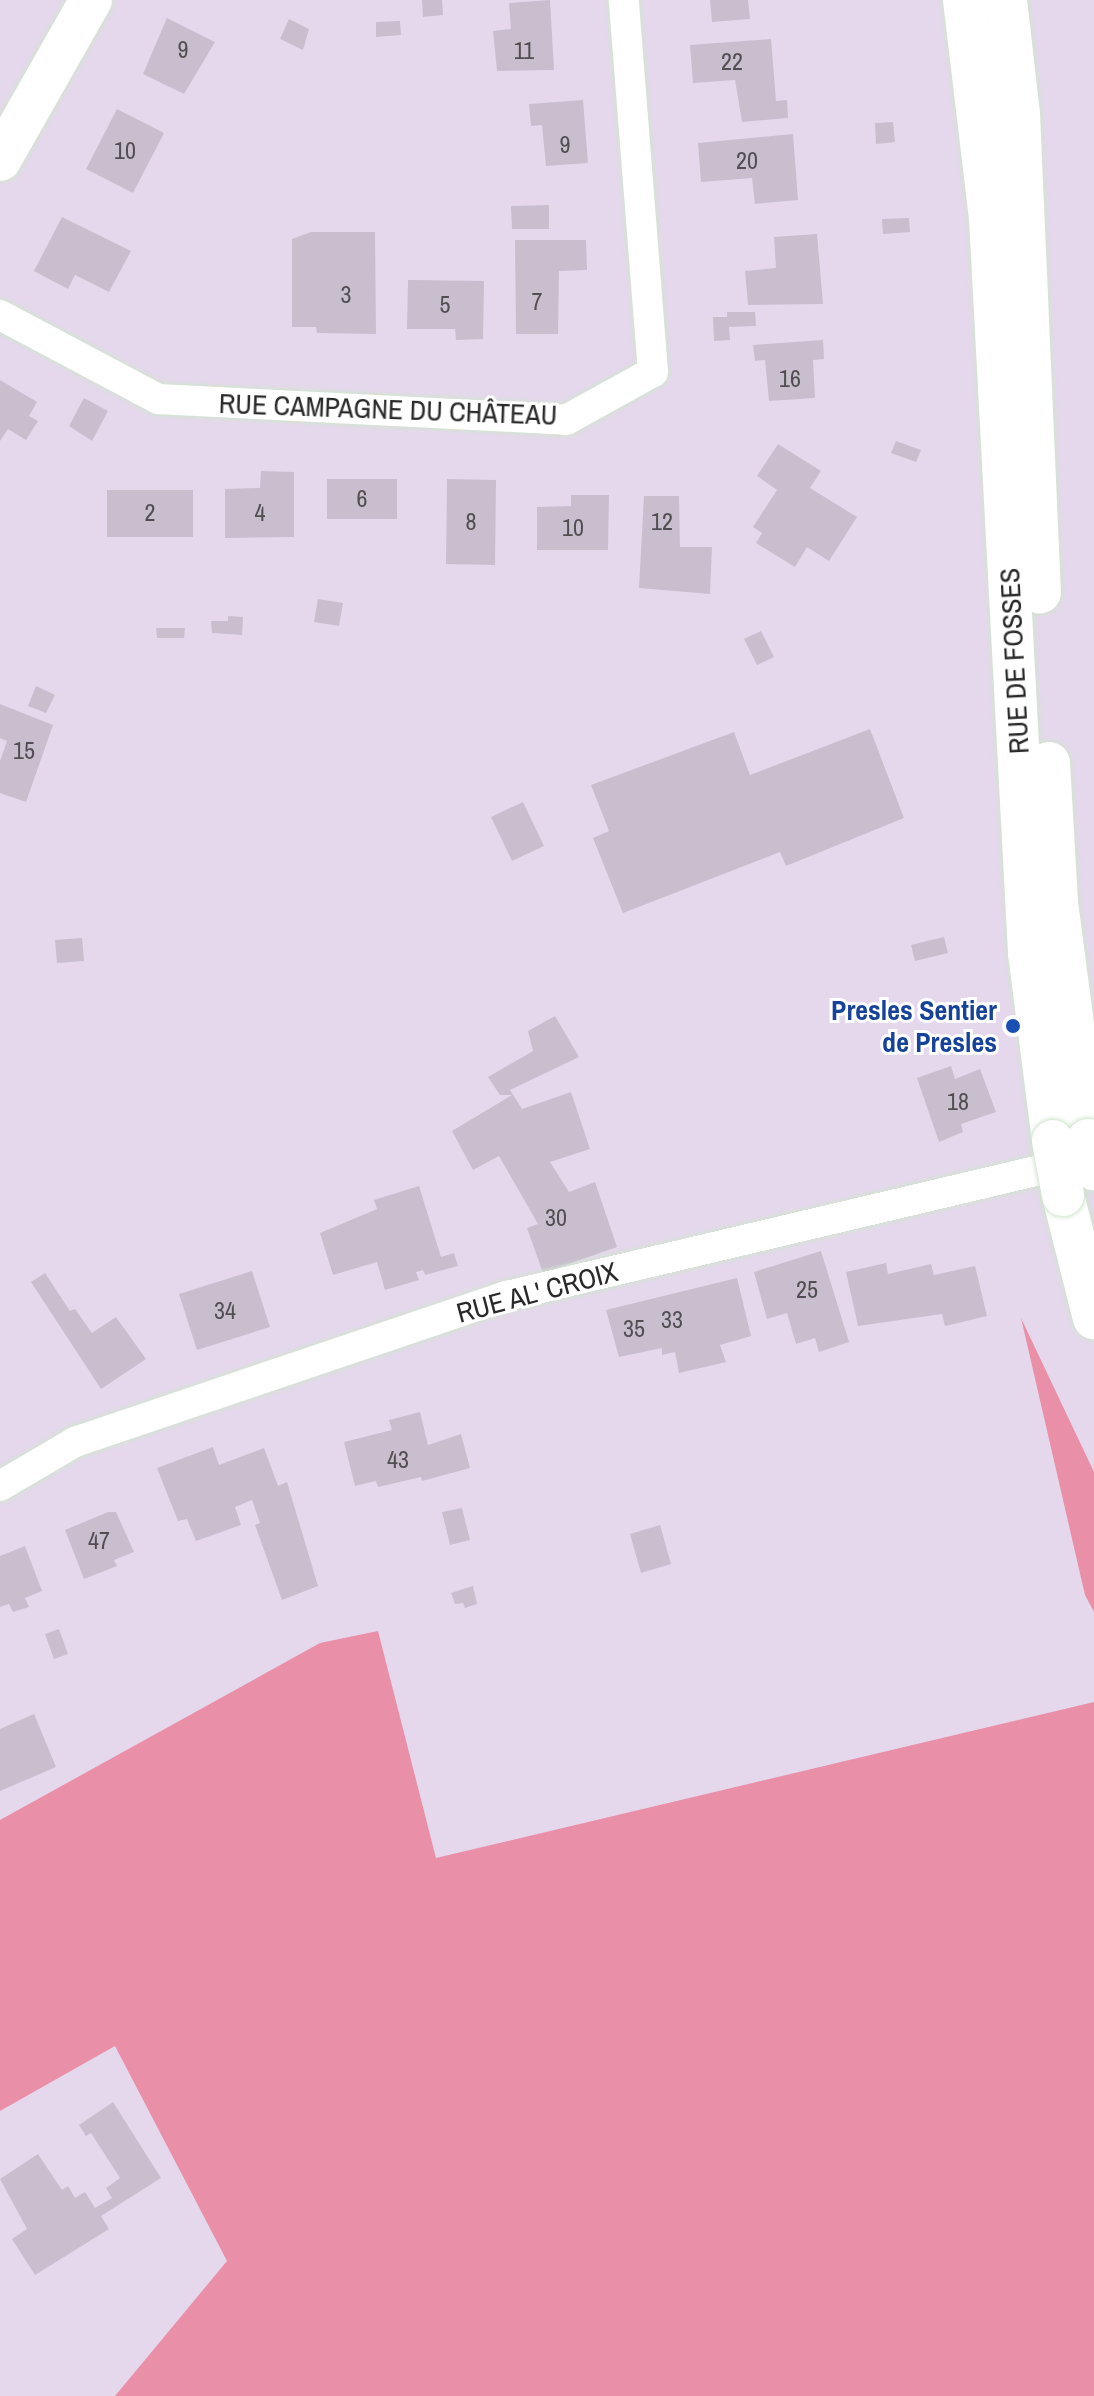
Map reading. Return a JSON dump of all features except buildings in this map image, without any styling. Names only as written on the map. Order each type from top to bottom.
[{"type":"main road","points":[[0,160],[91,0]]},
{"type":"main road","name":"RUE DE FOSSES","points":[[964,0],[990,218],[1029,953],[1079,1161]]},
{"type":"main road","name":"RUE DE FOSSES","points":[[1006,0],[1019,114],[1057,903],[1094,1318]]},
{"type":"street","name":"RUE CAMPAGNE DU CHÂTEAU","points":[[0,315],[158,399],[566,420],[653,372],[624,0]]},
{"type":"street","name":"RUE AL' CROIX","points":[[0,1486],[75,1442],[507,1296],[1079,1161]]},
{"type":"shaded area","points":[[1021,1318],[1094,1472],[1094,1612],[1085,1595]]},
{"type":"shaded area","points":[[378,1631],[436,1858],[1094,1702],[1094,2396],[115,2396],[227,2261],[115,2046],[0,2111],[0,1820],[320,1643]]},
{"type":"place","name":"Presles Sentier de Presles","points":[[1013,1026]]}]
